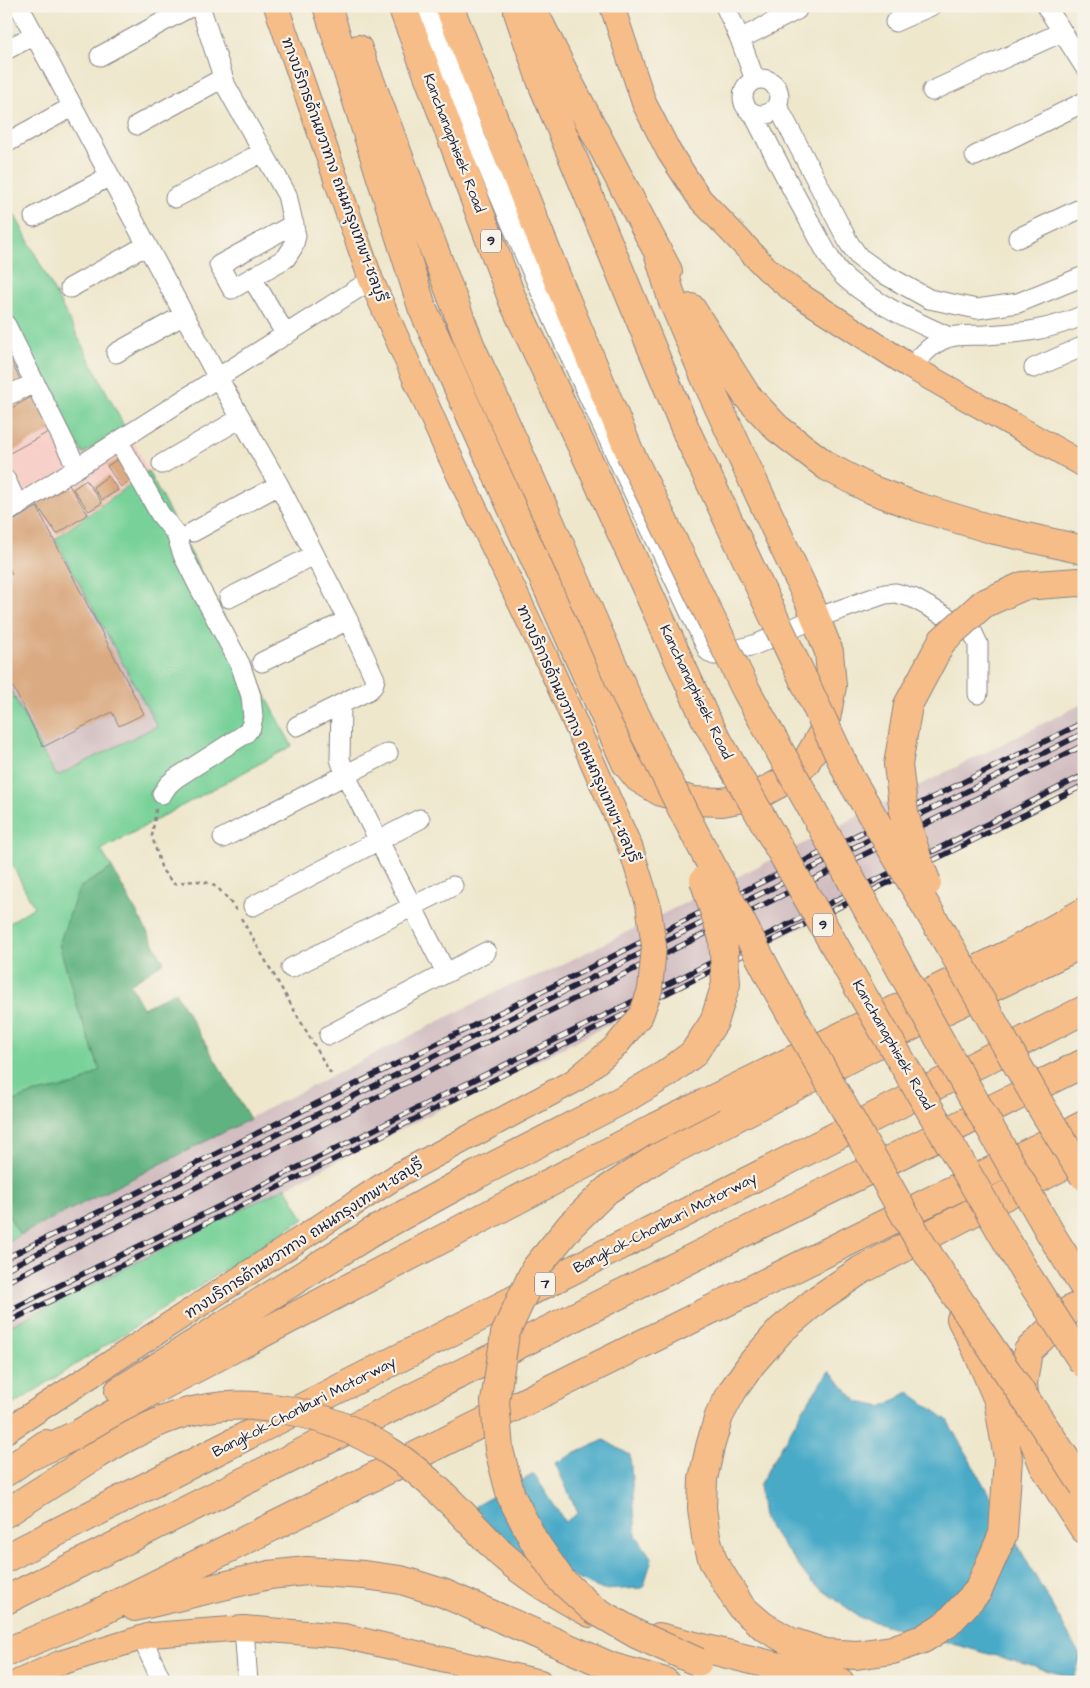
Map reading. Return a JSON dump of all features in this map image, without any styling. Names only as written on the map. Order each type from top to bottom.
[{"type":"highway","points":[[327,6],[422,307],[626,763],[638,778],[661,792],[694,801],[722,802],[758,795],[784,781],[806,762],[824,730],[832,686],[829,652],[810,601],[704,374],[672,299],[659,256]]},
{"type":"highway","points":[[341,6],[471,347],[629,702],[684,813],[775,986],[922,1245],[976,1348],[998,1400],[1008,1458],[1003,1534],[978,1591],[948,1624],[923,1639],[892,1650],[856,1655],[825,1653],[789,1641],[763,1626],[741,1607],[713,1561],[706,1537],[702,1508],[703,1480],[710,1447],[719,1416],[733,1390],[752,1363],[788,1324],[818,1299],[861,1270],[1084,1155]]},
{"type":"highway","name":"Kanchanaphisek Road","points":[[402,6],[514,300],[705,718],[895,1050],[1025,1272],[1084,1364]]},
{"type":"highway","points":[[449,6],[559,283],[630,453],[742,682],[941,1042],[1052,1236],[1084,1287]]},
{"type":"highway","points":[[503,6],[520,49],[542,83]]},
{"type":"highway","points":[[516,6],[542,83],[687,433],[850,778],[956,956],[1043,1110],[1084,1176]]},
{"type":"highway","points":[[531,6],[659,256],[747,396],[778,428],[828,467],[870,489],[918,507],[991,529],[1076,548]]},
{"type":"highway","points":[[956,956],[918,861],[904,813],[898,765],[908,705],[942,641],[983,604],[1023,586],[1084,583]]},
{"type":"highway","points":[[6,1472],[31,1456],[76,1419],[144,1374],[372,1232],[478,1174],[626,1098],[666,1074],[692,1054],[714,1022],[726,984],[723,938],[684,813]]},
{"type":"highway","points":[[31,1456],[80,1433],[154,1390],[648,1131],[1009,954],[1084,912]]},
{"type":"highway","points":[[766,1682],[698,1662],[636,1634],[593,1609],[562,1580],[534,1541],[511,1496],[499,1450],[495,1402],[505,1334],[534,1270],[571,1225],[607,1190],[657,1158],[900,1032],[1084,943]]},
{"type":"highway","name":"Bangkok-Chonburi Motorway","points":[[6,1558],[1084,1010]]},
{"type":"highway","points":[[6,1600],[1084,1063]]},
{"type":"highway","points":[[6,1652],[88,1618],[1084,1125]]},
{"type":"highway","points":[[922,1245],[1084,1486]]},
{"type":"highway","points":[[1084,1303],[1070,1310],[1028,1350],[1023,1383],[1026,1421],[1044,1466],[1084,1529]]},
{"type":"highway","points":[[6,1513],[87,1461],[153,1424],[201,1409],[224,1406],[274,1409],[322,1420],[363,1436],[392,1453],[429,1482],[500,1554],[520,1571],[563,1599],[596,1616],[626,1628],[662,1638],[840,1682]]},
{"type":"highway","points":[[88,1618],[269,1575],[307,1571],[364,1575],[401,1580],[443,1593],[612,1666],[665,1682]]},
{"type":"main road","name":"ทางบริการด้านขวาทาง ถนนกรุงเทพฯ-ชลบุรี","points":[[6,1431],[400,1174],[574,1081],[616,1046],[642,1015],[650,990],[654,946],[648,904],[631,849],[545,655],[444,446],[371,280],[276,6]]},
{"type":"main road","points":[[612,6],[644,103],[669,152],[700,199],[767,269],[795,292],[911,367],[1084,465]]},
{"type":"main road","points":[[18,1682],[60,1663],[151,1635],[244,1628],[344,1636],[533,1681]]},
{"type":"street","points":[[19,6],[218,378],[279,485],[348,620],[375,679],[373,686],[369,690],[297,726]]},
{"type":"street","points":[[100,56],[192,6]]},
{"type":"street","points":[[200,6],[226,86],[287,195],[294,224],[296,236],[293,247],[286,258],[232,289],[219,265],[294,224]]},
{"type":"street","points":[[427,6],[485,164],[542,296],[708,651],[714,655],[722,654],[757,644],[816,618],[885,594],[896,593],[913,598],[972,631],[978,644],[978,694]]},
{"type":"street","points":[[725,6],[740,39],[755,80]]},
{"type":"street","points":[[895,22],[931,6]]},
{"type":"street","points":[[1046,6],[1084,66]]},
{"type":"street","points":[[740,39],[797,10]]},
{"type":"street","points":[[932,91],[1062,32]]},
{"type":"street","points":[[6,50],[34,34]]},
{"type":"street","points":[[137,125],[223,78]]},
{"type":"street","points":[[762,79],[768,81],[778,91],[777,105],[767,114],[753,113],[744,103],[744,90],[755,80],[762,79]]},
{"type":"street","points":[[974,156],[1084,102]]},
{"type":"street","points":[[777,105],[849,244],[860,257],[877,270],[929,299],[976,309],[1018,304],[1084,276]]},
{"type":"street","points":[[6,143],[72,107]]},
{"type":"street","points":[[753,113],[806,216],[834,263],[848,280],[902,316],[949,337]]},
{"type":"street","points":[[175,198],[263,152]]},
{"type":"street","points":[[34,217],[110,176]]},
{"type":"street","points":[[1018,238],[1084,207]]},
{"type":"street","points":[[70,288],[147,245]]},
{"type":"street","points":[[252,278],[286,335]]},
{"type":"street","points":[[6,480],[12,509],[371,280]]},
{"type":"street","points":[[1018,304],[1028,332]]},
{"type":"street","points":[[116,353],[184,315]]},
{"type":"street","points":[[911,367],[930,347],[949,337],[1028,332],[1071,321],[1084,315]]},
{"type":"street","points":[[6,325],[77,468]]},
{"type":"street","points":[[1034,368],[1084,346]]},
{"type":"street","points":[[6,396],[35,383]]},
{"type":"street","points":[[162,464],[241,418]]},
{"type":"street","points":[[118,442],[160,514],[176,534],[196,583],[240,664],[251,696],[253,717],[250,727],[245,734],[176,778],[162,794]]},
{"type":"street","points":[[193,532],[279,485]]},
{"type":"street","points":[[229,598],[314,555]]},
{"type":"street","points":[[262,662],[348,620]]},
{"type":"street","points":[[340,704],[340,759],[346,776],[446,973]]},
{"type":"street","points":[[223,838],[388,753]]},
{"type":"street","points":[[253,906],[420,819]]},
{"type":"street","points":[[291,968],[452,886]]},
{"type":"street","points":[[330,1034],[486,952]]},
{"type":"street","points":[[244,1628],[248,1682]]},
{"type":"street","points":[[142,1638],[162,1682]]},
{"type":"path","points":[[162,794],[155,814],[152,836],[162,870],[174,884],[193,880],[214,885],[225,894],[239,914],[331,1074]]},
{"type":"shaded area","points":[[43,382],[83,454],[124,426],[148,471],[55,539],[35,503],[6,491],[6,399]]},
{"type":"shaded area","points":[[35,502],[158,726],[56,776],[6,681],[6,521]]},
{"type":"shaded area","points":[[1084,703],[1084,785],[6,1328],[6,1242],[508,986],[547,972]]},
{"type":"green space","points":[[6,198],[124,426],[83,454],[6,316]]},
{"type":"green space","points":[[148,471],[292,746],[101,850],[112,868],[79,888],[77,1006],[100,1070],[77,1085],[32,1094],[6,1104],[6,925],[34,907],[6,853],[6,681],[57,776],[157,726],[55,539]]},
{"type":"green space","points":[[112,868],[164,962],[130,984],[143,1008],[175,992],[250,1119],[20,1235],[6,1211],[6,1104],[32,1094],[77,1085],[100,1070],[77,1006],[59,944],[79,888]]},
{"type":"green space","points":[[286,1187],[304,1219],[6,1409],[6,1328]]},
{"type":"green space","points":[[6,1211],[20,1235],[6,1242]]},
{"type":"water","points":[[829,1371],[858,1402],[882,1407],[909,1392],[947,1420],[1081,1657],[1074,1678],[861,1618],[810,1581],[763,1519],[759,1485],[802,1411]]},
{"type":"water","points":[[604,1440],[630,1455],[636,1535],[652,1559],[643,1588],[603,1590],[476,1535],[475,1506],[534,1474],[565,1522],[578,1513],[555,1463]]},
{"type":"building","points":[[6,351],[21,382],[6,389]]},
{"type":"building","points":[[33,396],[52,430],[10,453],[6,447],[6,411]]},
{"type":"building","points":[[121,457],[135,477],[121,487],[107,466]]},
{"type":"building","points":[[108,476],[118,490],[102,500],[93,487]]},
{"type":"building","points":[[86,480],[102,503],[89,511],[73,489]]},
{"type":"building","points":[[69,485],[88,514],[57,534],[37,505]]},
{"type":"building","points":[[37,507],[144,714],[119,726],[112,712],[43,747],[6,673],[6,577],[12,574],[6,563],[6,525]]},
{"type":"railway","points":[[6,1258],[1084,722]]},
{"type":"railway","points":[[6,1269],[1084,733]]},
{"type":"railway","points":[[6,1282],[1084,745]]},
{"type":"railway","points":[[6,1312],[785,926],[1084,775]]},
{"type":"railway","points":[[6,1323],[1084,785]]}]
